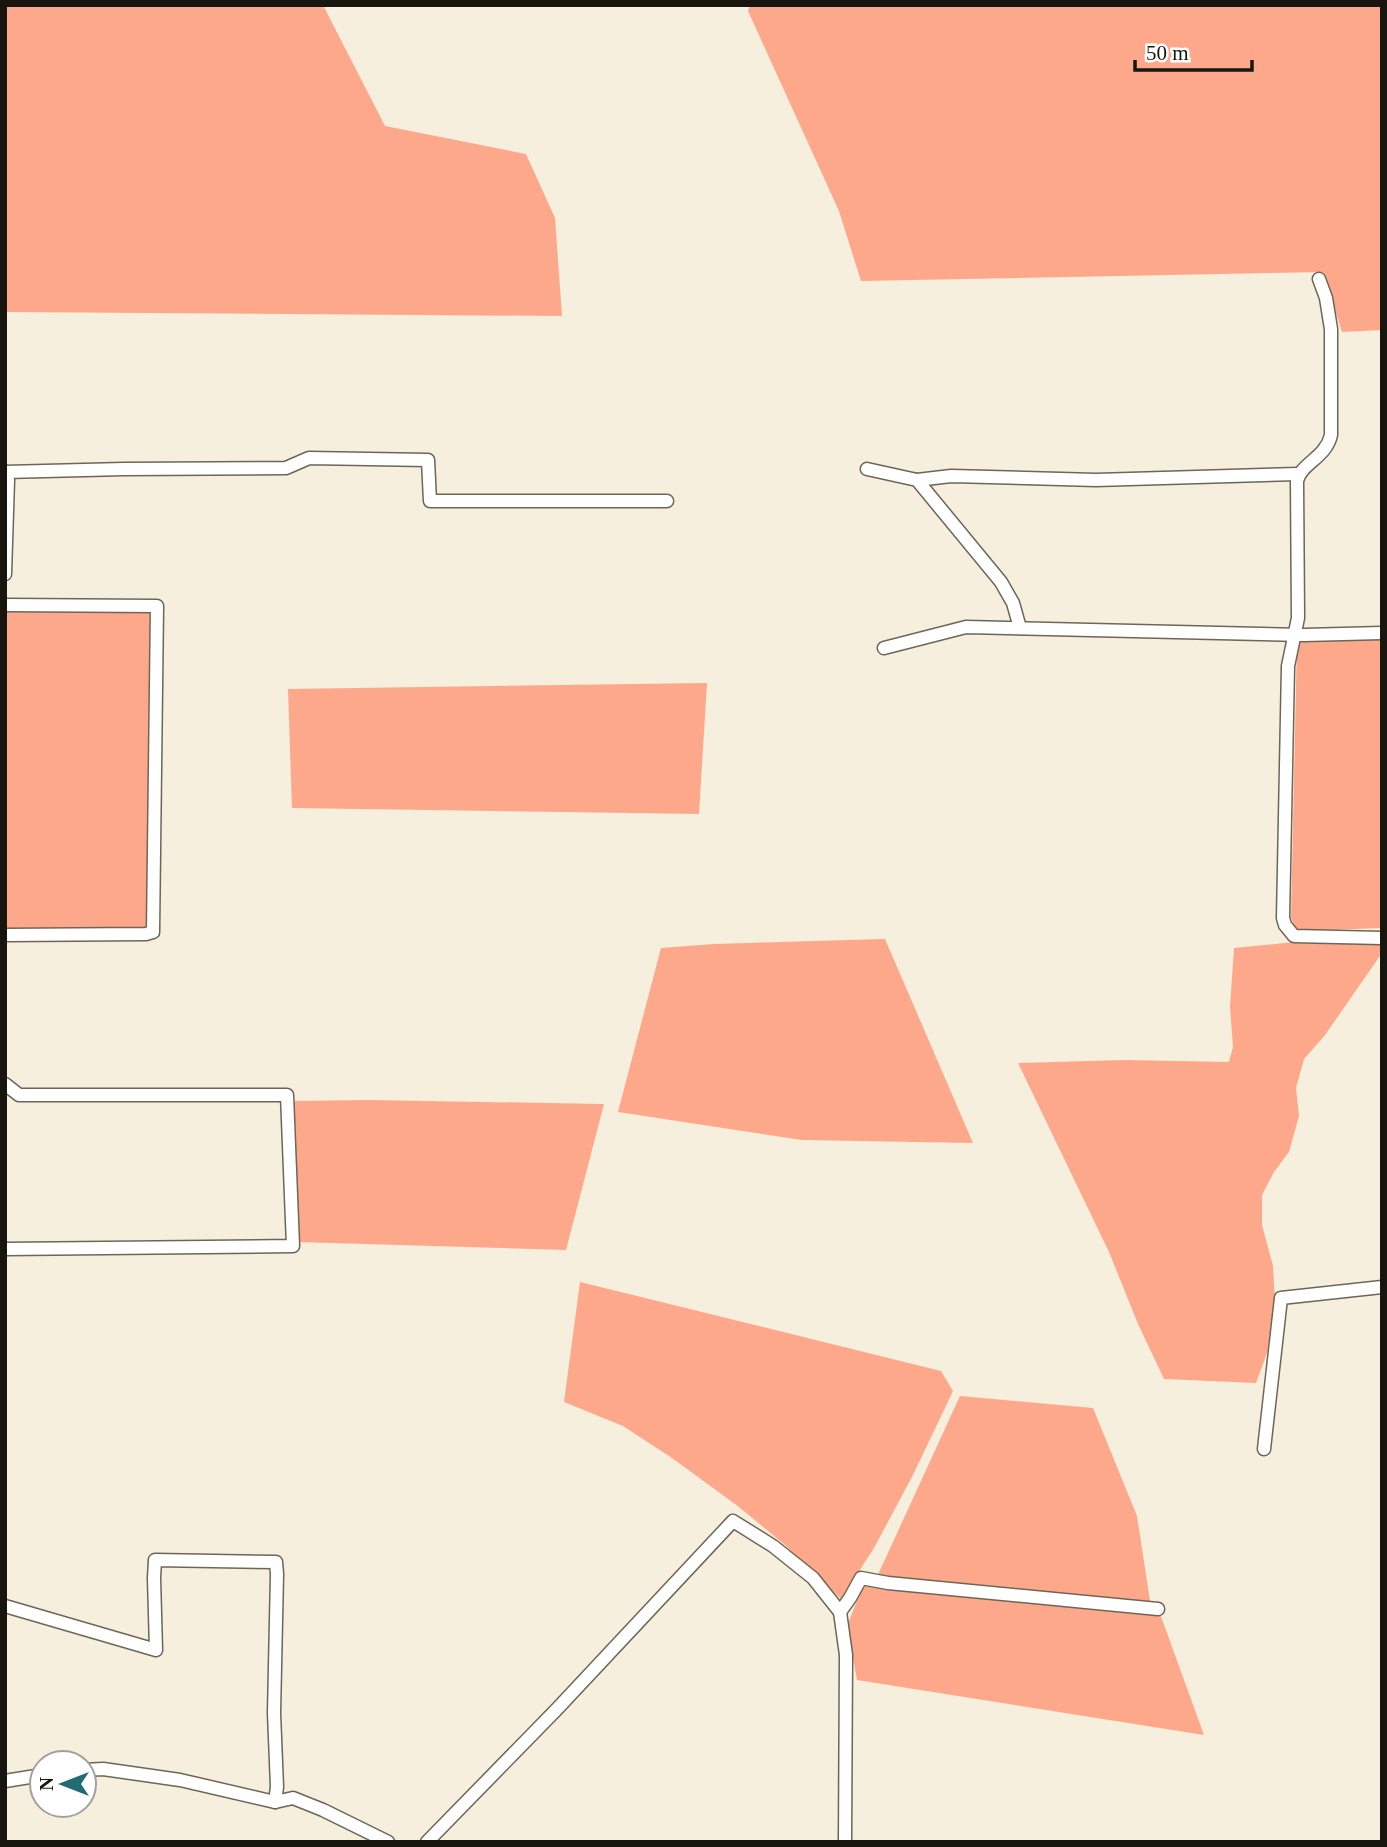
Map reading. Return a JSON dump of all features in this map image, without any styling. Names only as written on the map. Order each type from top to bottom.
[{"type":"street","points":[[1319,279],[1326,298],[1331,328],[1331,436],[1329,443],[1314,462],[1298,474],[1297,481],[1298,618],[1288,666],[1283,918],[1294,936],[1382,938]]},
{"type":"street","points":[[5,575],[6,472],[286,468],[309,458],[428,460],[430,501],[667,502]]},
{"type":"street","points":[[867,469],[917,480],[951,476],[1096,480],[1298,474]]},
{"type":"street","points":[[917,480],[1001,582],[1013,603],[1020,628]]},
{"type":"street","points":[[5,605],[157,606],[153,932],[5,935]]},
{"type":"street","points":[[884,648],[966,627],[1294,634],[1382,633]]},
{"type":"street","points":[[5,1082],[19,1096],[287,1095],[293,1246],[5,1249]]},
{"type":"street","points":[[1264,1449],[1281,1298],[1382,1287]]},
{"type":"street","points":[[427,1842],[733,1521],[773,1546],[813,1578],[840,1612],[846,1656],[845,1842]]},
{"type":"street","points":[[5,1606],[156,1650],[155,1560],[276,1562],[275,1802]]},
{"type":"street","points":[[840,1612],[861,1578],[888,1583],[1157,1609]]},
{"type":"street","points":[[98,1769],[180,1780],[275,1802],[293,1798],[388,1842]]},
{"type":"street","points":[[5,1781],[28,1777]]},
{"type":"shaded area","points":[[5,5],[324,7],[385,126],[526,154],[555,218],[562,316],[5,312]]},
{"type":"shaded area","points":[[750,5],[1382,5],[1382,330],[1342,332],[1323,272],[861,281],[839,211],[748,11]]},
{"type":"shaded area","points":[[6,609],[152,609],[149,928],[5,928]]},
{"type":"shaded area","points":[[1297,640],[1382,640],[1382,928],[1297,931],[1291,918]]},
{"type":"shaded area","points":[[707,683],[699,814],[292,808],[288,689]]},
{"type":"shaded area","points":[[885,939],[973,1143],[802,1140],[618,1112],[661,948]]},
{"type":"shaded area","points":[[1304,941],[1382,945],[1382,953],[1325,1035],[1304,1059],[1296,1088],[1299,1116],[1289,1152],[1262,1195],[1262,1225],[1273,1266],[1275,1302],[1271,1342],[1256,1383],[1164,1379],[1109,1252],[1018,1063],[1124,1060],[1229,1062],[1233,1047],[1230,1007],[1234,948]]},
{"type":"shaded area","points":[[293,1101],[604,1104],[566,1250],[296,1242]]},
{"type":"shaded area","points":[[580,1282],[941,1371],[953,1391],[874,1548],[841,1599],[785,1545],[672,1458],[623,1426],[564,1402]]},
{"type":"shaded area","points":[[960,1396],[1093,1408],[1137,1516],[1151,1607],[876,1579]]},
{"type":"shaded area","points":[[864,1583],[1159,1611],[1204,1735],[857,1680],[847,1626]]}]
